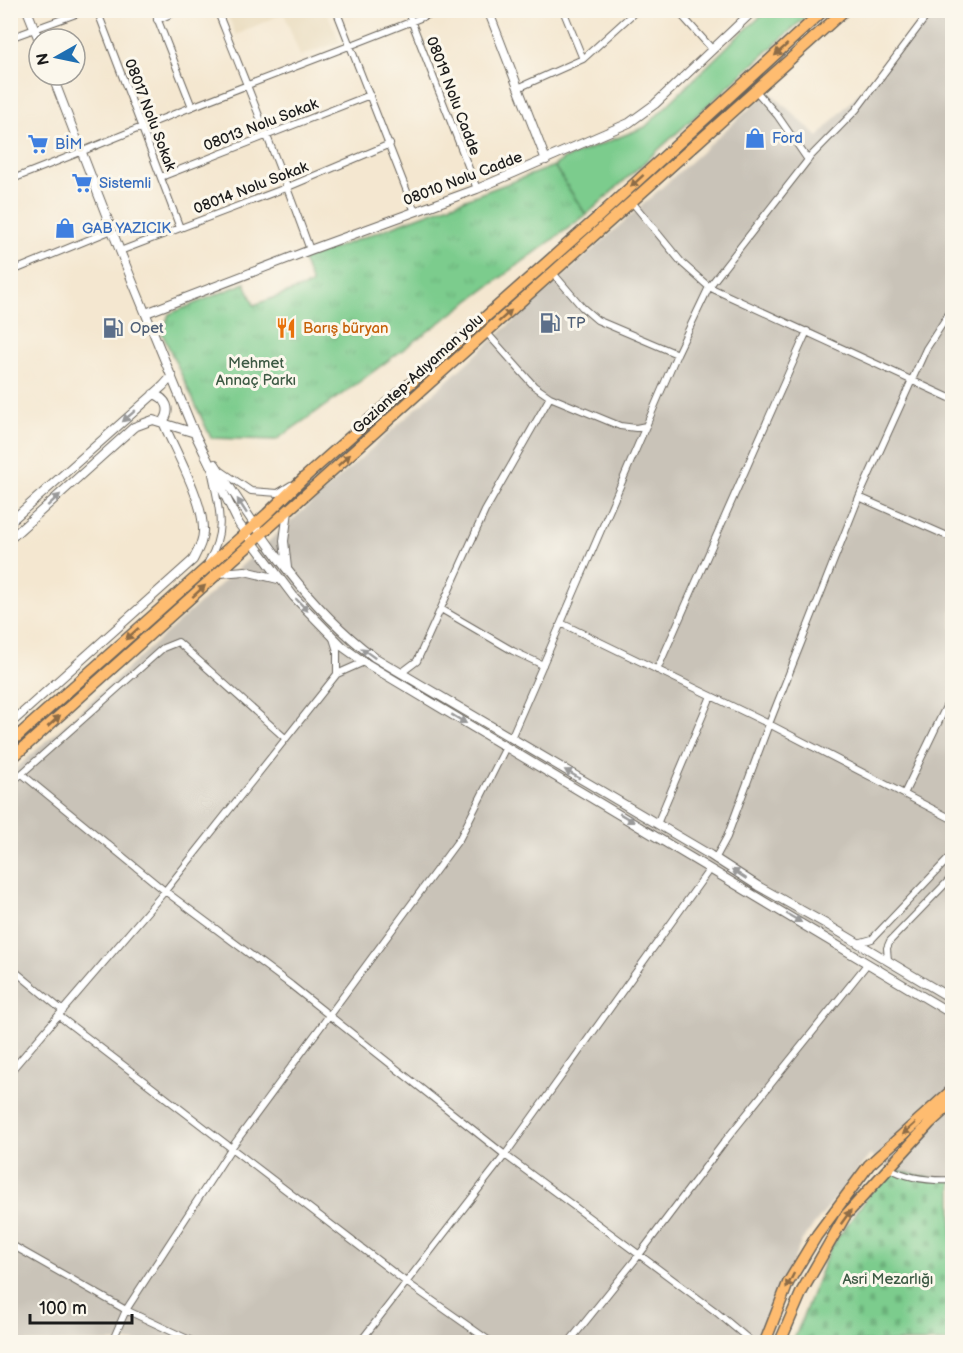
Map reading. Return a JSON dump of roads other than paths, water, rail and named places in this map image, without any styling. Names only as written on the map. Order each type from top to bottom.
[{"type":"main road","name":"Gaziantep-Adıyaman yolu","points":[[10,760],[220,573],[305,477],[597,218],[824,10]]},
{"type":"main road","name":"Gaziantep-Adıyaman yolu","points":[[10,743],[202,571],[288,511],[845,10]]},
{"type":"main road","points":[[765,1342],[788,1283],[817,1235],[869,1165],[952,1090]]},
{"type":"main road","points":[[780,1342],[801,1291],[845,1216],[930,1123],[952,1103]]},
{"type":"street","points":[[27,10],[34,27]]},
{"type":"street","points":[[43,27],[87,10]]},
{"type":"street","name":"08017 Nolu Sokak","points":[[97,10],[180,228]]},
{"type":"street","points":[[153,10],[192,107]]},
{"type":"street","points":[[158,20],[180,10]]},
{"type":"street","points":[[217,10],[266,137],[288,187],[310,250]]},
{"type":"street","points":[[336,10],[415,212]]},
{"type":"street","name":"08019 Nolu Cadde","points":[[407,10],[477,189]]},
{"type":"street","points":[[10,180],[440,10]]},
{"type":"street","points":[[488,10],[546,160]]},
{"type":"street","points":[[563,10],[583,59]]},
{"type":"street","points":[[518,88],[583,59],[637,10]]},
{"type":"street","points":[[677,10],[712,49]]},
{"type":"street","name":"08010 Nolu Cadde","points":[[146,313],[477,189],[629,123],[655,104],[754,10]]},
{"type":"street","points":[[511,738],[677,354],[710,287],[808,160],[856,110],[931,10]]},
{"type":"street","points":[[10,38],[27,33]]},
{"type":"street","points":[[57,87],[194,432],[278,579],[343,648],[952,1014]]},
{"type":"street","points":[[756,92],[777,115],[808,160]]},
{"type":"street","name":"08013 Nolu Sokak","points":[[161,177],[370,95]]},
{"type":"street","name":"08014 Nolu Sokak","points":[[120,251],[288,187],[390,144]]},
{"type":"street","points":[[632,202],[682,263],[710,287],[952,399]]},
{"type":"street","points":[[10,272],[112,230]]},
{"type":"street","points":[[553,273],[582,307],[597,320],[677,354]]},
{"type":"street","points":[[715,859],[727,837],[859,497],[926,349],[952,309]]},
{"type":"street","points":[[657,669],[807,331]]},
{"type":"street","points":[[487,333],[534,386],[550,397],[620,426],[636,428],[646,426]]},
{"type":"street","points":[[10,336],[10,360]]},
{"type":"street","points":[[10,522],[172,376]]},
{"type":"street","points":[[10,724],[193,560],[200,547],[203,530],[201,519],[194,495],[163,422],[167,414],[165,400],[153,394]]},
{"type":"street","points":[[401,673],[417,661],[484,511],[550,397]]},
{"type":"street","points":[[10,539],[134,427],[153,420],[194,432]]},
{"type":"street","points":[[214,467],[251,491],[263,493],[278,493],[305,477]]},
{"type":"street","points":[[202,571],[216,549],[220,533],[214,467]]},
{"type":"street","points":[[859,497],[952,538]]},
{"type":"street","points":[[287,568],[284,541],[288,511]]},
{"type":"street","points":[[253,534],[287,568],[323,613],[374,657],[952,999]]},
{"type":"street","points":[[220,573],[245,571],[278,579]]},
{"type":"street","points":[[441,609],[513,651],[543,665]]},
{"type":"street","points":[[561,623],[769,724],[952,819]]},
{"type":"street","points":[[333,637],[337,651],[337,674]]},
{"type":"street","points":[[10,784],[163,648],[178,642],[285,738]]},
{"type":"street","points":[[10,1072],[165,891],[337,674],[364,662]]},
{"type":"street","points":[[904,794],[952,694]]},
{"type":"street","points":[[657,824],[711,696]]},
{"type":"street","points":[[111,1342],[126,1310],[232,1147],[460,838],[506,747]]},
{"type":"street","points":[[22,774],[165,891],[329,1015],[505,1155],[752,1342]]},
{"type":"street","points":[[858,943],[873,939],[952,855]]},
{"type":"street","points":[[360,1342],[505,1155],[710,870]]},
{"type":"street","points":[[888,961],[887,948],[891,941],[952,877]]},
{"type":"street","points":[[569,1342],[639,1255],[725,1141],[868,963]]},
{"type":"street","points":[[10,966],[61,1013],[232,1147],[406,1282],[492,1342]]},
{"type":"street","points":[[889,1168],[898,1173],[927,1179],[952,1180]]},
{"type":"street","points":[[10,1244],[126,1310],[194,1342]]},
{"type":"place","name":"Ford","points":[[755,138]]},
{"type":"place","name":"BİM","points":[[38,144]]},
{"type":"place","name":"Sistemli","points":[[82,183]]},
{"type":"place","name":"GAB YAZICIK","points":[[65,228]]},
{"type":"place","name":"TP","points":[[550,323]]},
{"type":"place","name":"Opet","points":[[113,328]]},
{"type":"place","name":"Barış büryan","points":[[286,328]]},
{"type":"park label","name":"Mehmet Annaç Parkı","points":[[256,372]]},
{"type":"park label","name":"Asri Mezarlığı","points":[[888,1279]]}]
